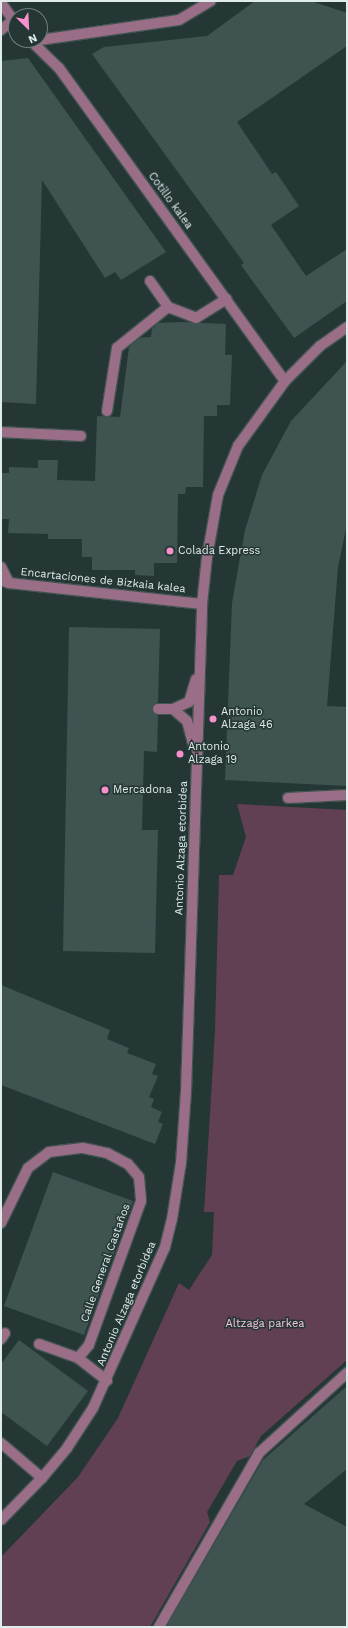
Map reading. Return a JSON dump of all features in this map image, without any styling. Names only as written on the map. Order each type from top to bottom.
[{"type":"street","name":"Cotillo kalea","points":[[48,38],[179,20],[211,1]]},
{"type":"street","points":[[1,3],[8,12]]},
{"type":"street","name":"Cotillo kalea","points":[[41,48],[59,68],[285,380]]},
{"type":"street","points":[[150,281],[168,307],[196,318],[226,299]]},
{"type":"street","points":[[107,411],[117,348],[168,307]]},
{"type":"street","name":"Antonio Alzaga etorbidea","points":[[1,1520],[42,1478],[76,1435],[94,1408],[165,1247],[172,1219],[181,1163],[186,1092],[196,776],[202,645],[202,604],[207,557],[218,495],[238,446],[285,380],[320,346],[347,327]]},
{"type":"street","points":[[1,432],[81,436]]},
{"type":"street","points":[[1,567],[5,582]]},
{"type":"street","name":"Encartaciones de Bizkaia kalea","points":[[5,582],[202,604]]},
{"type":"street","points":[[158,709],[173,709],[189,702],[195,687],[198,655],[202,645]]},
{"type":"street","points":[[173,709],[187,721],[192,733],[196,776]]},
{"type":"street","points":[[288,798],[347,795]]},
{"type":"street","name":"Calle General Castaños","points":[[1,1223],[28,1168],[49,1152],[83,1148],[107,1153],[128,1164],[138,1177],[141,1201],[89,1345],[78,1358]]},
{"type":"street","points":[[39,1344],[78,1358],[107,1381]]},
{"type":"street","points":[[159,1627],[259,1453],[347,1373]]},
{"type":"street","points":[[1,1443],[42,1478]]},
{"type":"green space","name":"Altzaga parkea","points":[[237,804],[347,810],[347,1360],[261,1436],[250,1456],[237,1461],[207,1512],[210,1522],[150,1627],[1,1627],[1,1557],[78,1477],[118,1418],[179,1283],[189,1290],[212,1255],[214,1212],[204,1212],[215,1031],[219,875],[233,875],[246,837]]},
{"type":"building","points":[[255,1],[311,1],[347,13],[347,46],[237,122],[272,174],[276,172],[299,206],[271,225],[306,276],[347,249],[347,301],[294,338],[241,265],[244,263],[92,54],[104,47],[207,36]]},
{"type":"building","points":[[28,58],[166,252],[121,280],[115,272],[105,278],[42,180],[36,404],[1,402],[1,61]]},
{"type":"building","points":[[182,322],[226,324],[225,355],[232,355],[230,405],[217,405],[217,416],[204,416],[203,487],[186,487],[185,494],[178,494],[177,563],[154,563],[154,576],[135,575],[135,570],[92,570],[92,557],[82,557],[82,539],[48,539],[48,534],[8,533],[9,519],[1,519],[1,473],[9,473],[9,467],[38,468],[38,460],[58,460],[57,480],[95,481],[97,416],[120,417],[129,347],[139,338],[151,337],[152,329],[158,323]]},
{"type":"building","points":[[347,361],[347,524],[338,567],[327,706],[347,707],[347,786],[225,780],[232,603],[245,530],[262,475],[291,421]]},
{"type":"building","points":[[69,627],[160,629],[158,702],[152,709],[158,716],[157,752],[144,751],[142,830],[158,830],[155,953],[63,951]]},
{"type":"building","points":[[1,985],[110,1030],[107,1039],[129,1048],[127,1053],[156,1064],[152,1074],[158,1076],[149,1097],[154,1099],[151,1107],[162,1112],[158,1122],[163,1124],[155,1144],[1,1085]]},
{"type":"building","points":[[53,1172],[133,1201],[84,1335],[4,1306]]},
{"type":"building","points":[[19,1340],[88,1391],[47,1446],[1,1412],[1,1364]]},
{"type":"building","points":[[347,1386],[347,1469],[304,1504],[347,1527],[347,1627],[166,1627],[263,1460]]},
{"type":"place","name":"Colada Express","points":[[170,551]]},
{"type":"place","name":"Antonio Alzaga 46","points":[[213,719]]},
{"type":"place","name":"Antonio Alzaga 19","points":[[180,754]]},
{"type":"place","name":"Mercadona","points":[[105,790]]}]
